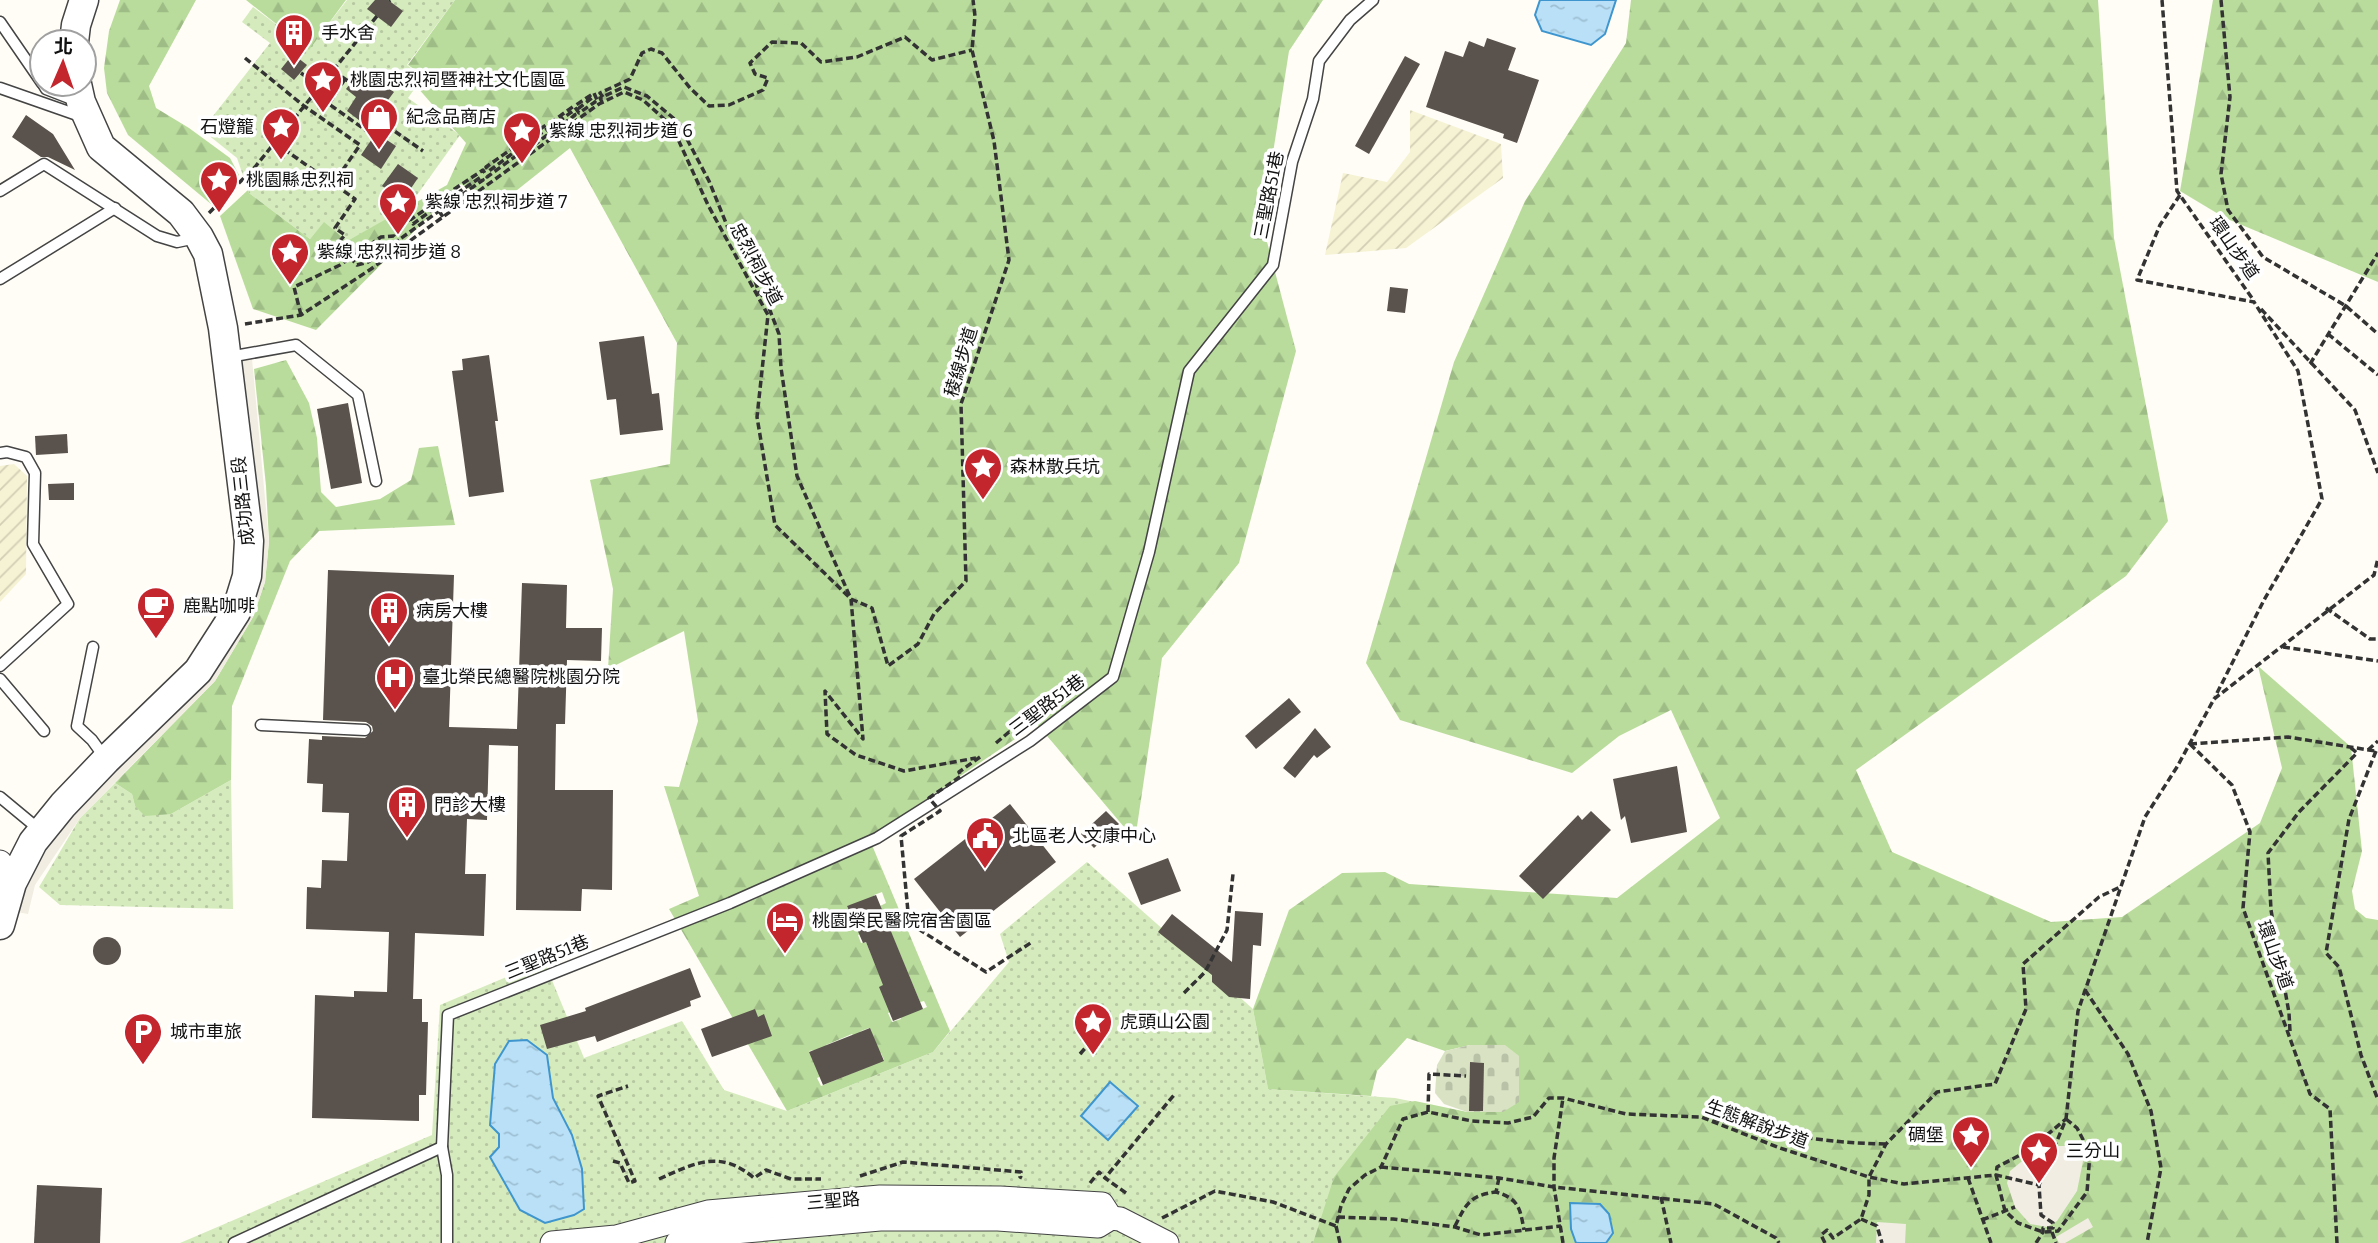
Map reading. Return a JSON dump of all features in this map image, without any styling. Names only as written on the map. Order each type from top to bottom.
[{"type":"street","points":[[76,28],[84,0]]},
{"type":"street","name":"成功路三段","points":[[0,925],[4,875],[106,760],[198,671],[236,612],[247,576],[249,541],[223,328],[204,225],[181,213],[101,147],[82,102]]},
{"type":"street","name":"三聖路","points":[[552,1243],[616,1237],[708,1212],[880,1197],[1000,1198],[1102,1204],[1111,1218]]},
{"type":"street","name":"三聖路","points":[[677,1243],[712,1234],[880,1219],[998,1219],[1098,1226],[1111,1218],[1120,1219],[1167,1243]]},
{"type":"lane","name":"三聖路51巷","points":[[447,1243],[447,1175],[442,1147],[448,1015],[730,903],[877,838],[1030,741],[1113,677],[1149,552],[1189,371],[1273,265],[1292,162],[1313,99],[1319,61],[1350,20],[1374,0]]},
{"type":"lane","points":[[0,22],[28,63]]},
{"type":"lane","points":[[0,88],[82,102]]},
{"type":"lane","points":[[0,191],[44,163],[157,236],[177,242],[204,225]]},
{"type":"lane","points":[[0,279],[115,208]]},
{"type":"lane","points":[[226,358],[296,345],[358,395],[376,481]]},
{"type":"lane","points":[[0,453],[26,457],[36,473],[33,544],[68,604],[0,666]]},
{"type":"lane","points":[[93,647],[77,726],[93,740],[106,760]]},
{"type":"lane","points":[[0,679],[44,732]]},
{"type":"lane","points":[[261,725],[365,730]]},
{"type":"lane","points":[[0,797],[41,831]]},
{"type":"lane","points":[[234,1243],[442,1147]]},
{"type":"path","name":"稜線步道","points":[[851,599],[872,608],[888,666],[918,643],[934,614],[966,581],[961,404],[1009,260],[994,141],[972,50],[975,16],[973,0]]},
{"type":"path","name":"環山步道","points":[[2162,0],[2177,191],[2255,302],[2355,410],[2378,473]]},
{"type":"path","points":[[2221,0],[2230,97],[2221,174],[2228,210],[2263,257],[2346,306],[2378,334]]},
{"type":"path","points":[[204,225],[275,143],[377,16]]},
{"type":"path","points":[[602,99],[600,93],[630,79],[642,53],[651,49],[662,53],[690,88],[709,106],[729,105],[763,90],[768,78],[755,74],[750,63],[772,42],[801,43],[821,62],[857,57],[905,37],[932,61],[972,50]]},
{"type":"path","points":[[245,58],[304,106],[360,145],[333,184]]},
{"type":"path","points":[[333,71],[351,83]]},
{"type":"path","points":[[300,73],[320,87]]},
{"type":"path","points":[[345,79],[329,104],[371,134],[380,121],[423,151]]},
{"type":"path","points":[[223,328],[300,314],[402,247],[602,99],[624,87],[647,96],[678,122],[709,181],[728,228],[750,267],[759,292],[766,300],[779,334],[781,368],[797,476],[851,599],[863,739],[825,691],[827,734],[856,755],[904,771],[980,757],[959,772],[961,776],[929,798],[940,811],[901,836],[909,923],[986,972],[1032,942]]},
{"type":"path","points":[[577,117],[573,111],[555,124],[552,121],[574,106],[579,113],[594,102],[592,98],[579,108],[576,104],[594,93],[597,100],[624,92],[643,100],[647,96]]},
{"type":"path","name":"忠烈祠步道","points":[[643,100],[672,126],[708,205],[768,315],[757,417],[775,525],[851,599]]},
{"type":"path","points":[[524,158],[517,150],[489,171],[486,167],[520,143],[526,151],[550,133],[547,129],[527,143],[524,140],[549,123],[554,131],[577,117]]},
{"type":"path","points":[[275,143],[355,199],[335,228],[345,235],[338,243],[357,265],[368,262],[439,211]]},
{"type":"path","points":[[443,217],[436,207],[412,224],[410,220],[448,194],[451,198],[439,206],[442,209],[483,180],[481,177],[453,196],[450,192],[483,170],[487,177],[520,153]]},
{"type":"path","points":[[2043,1230],[2053,1228],[2053,1223],[2041,1215],[2039,1185],[2066,1119],[2078,1011],[2145,817],[2190,744],[2264,600],[2322,499],[2298,371],[2255,302],[2137,280],[2160,225],[2180,195]]},
{"type":"path","points":[[300,314],[294,287],[340,265],[381,237],[394,236],[402,247]]},
{"type":"path","points":[[2310,364],[2378,253]]},
{"type":"path","points":[[2328,334],[2378,375]]},
{"type":"path","points":[[2214,699],[2327,609],[2376,576],[2378,558]]},
{"type":"path","points":[[2327,609],[2370,639],[2378,639]]},
{"type":"path","points":[[2282,647],[2378,661]]},
{"type":"path","points":[[2190,744],[2288,737],[2377,752],[2349,819],[2326,953],[2339,967],[2361,1055],[2378,1100]]},
{"type":"path","points":[[2368,750],[2378,741]]},
{"type":"path","name":"環山步道","points":[[2190,744],[2231,786],[2250,832],[2243,908],[2310,1094],[2330,1109],[2337,1243]]},
{"type":"path","points":[[2290,1036],[2289,1013],[2271,910],[2268,853],[2299,812],[2357,753],[2350,747]]},
{"type":"path","points":[[1184,993],[1205,972],[1227,930],[1233,874]]},
{"type":"path","points":[[1825,1243],[1821,1235],[1827,1230],[1833,1238],[1861,1219],[1869,1195],[1869,1177],[1886,1144],[1937,1092],[1995,1084],[2026,1009],[2023,964],[2099,897],[2122,886]]},
{"type":"path","points":[[2085,990],[2128,1054],[2151,1111],[2161,1168],[2147,1243]]},
{"type":"path","points":[[1080,1054],[1110,1020]]},
{"type":"path","points":[[1428,1112],[1429,1074],[1466,1076]]},
{"type":"path","points":[[613,1161],[620,1163],[629,1184],[635,1181],[598,1096],[628,1086]]},
{"type":"path","points":[[1105,1178],[1174,1095]]},
{"type":"path","points":[[1381,1167],[1403,1119],[1428,1112],[1472,1121],[1508,1123],[1533,1117],[1549,1098],[1563,1098],[1554,1158],[1563,1243]]},
{"type":"path","name":"生態解說步道","points":[[1563,1098],[1626,1114],[1701,1116],[1780,1148],[1869,1177],[1904,1184],[1996,1175],[2039,1185]]},
{"type":"path","points":[[1701,1116],[1778,1134],[1841,1143],[1886,1144]]},
{"type":"path","points":[[2066,1119],[2077,1128],[2090,1153],[2087,1192],[2058,1231],[2052,1232],[2018,1223],[2006,1211],[1996,1175],[1997,1167],[2028,1151],[2066,1119]]},
{"type":"path","points":[[659,1179],[694,1163],[716,1161],[739,1165],[754,1178],[766,1170],[791,1179],[826,1180]]},
{"type":"path","points":[[859,1177],[903,1162],[1021,1172],[1020,1177],[1033,1179]]},
{"type":"path","points":[[891,1167],[891,1174]]},
{"type":"path","points":[[962,1167],[962,1174]]},
{"type":"path","points":[[1340,1243],[1336,1226],[1340,1206],[1349,1189],[1365,1175],[1381,1167],[1714,1204],[1776,1238],[1779,1243]]},
{"type":"path","points":[[1079,1178],[1088,1185],[1099,1172],[1126,1193]]},
{"type":"path","points":[[1496,1192],[1499,1178]]},
{"type":"path","points":[[1968,1178],[1991,1243]]},
{"type":"path","points":[[1162,1218],[1215,1191],[1273,1202],[1336,1226]]},
{"type":"path","points":[[1455,1227],[1466,1204],[1481,1194],[1496,1192],[1508,1196],[1520,1208],[1524,1230]]},
{"type":"path","points":[[1661,1197],[1671,1243]]},
{"type":"path","points":[[1982,1220],[2015,1207]]},
{"type":"path","points":[[1338,1217],[1393,1219],[1455,1227],[1481,1235],[1561,1226]]},
{"type":"path","points":[[1861,1219],[1877,1226],[1882,1243]]},
{"type":"path","points":[[2036,1243],[2043,1230]]},
{"type":"path","points":[[2052,1232],[2057,1242]]},
{"type":"shaded area","points":[[1410,110],[1501,144],[1503,178],[1406,248],[1325,255],[1343,173],[1387,182],[1410,152]]},
{"type":"shaded area","points":[[252,359],[269,541],[265,582],[253,617],[215,681],[80,818],[35,885],[28,914],[17,912],[26,881],[37,860],[73,811],[247,612],[240,361]]},
{"type":"shaded area","points":[[14,464],[27,476],[26,574],[0,602],[0,466]]},
{"type":"shaded area","points":[[2059,1146],[2070,1146],[2069,1159],[2083,1161],[2077,1191],[2057,1221],[2047,1227],[2030,1224],[2015,1207],[2007,1183],[2010,1171],[2034,1154]]},
{"type":"shaded area","points":[[2088,1218],[2093,1227],[2065,1243],[2059,1243],[2056,1237]]},
{"type":"shaded area","points":[[1877,1222],[1906,1224],[1905,1243],[1876,1243]]},
{"type":"green space","points":[[120,0],[196,0],[149,86],[156,108],[230,158],[239,175],[211,204],[128,135],[107,93],[104,68],[109,31]]},
{"type":"green space","points":[[246,0],[346,0],[309,50]]},
{"type":"green space","name":"桃園忠烈祠暨神社文化園區","points":[[347,0],[455,0],[407,65],[423,77],[408,98],[460,135],[407,209],[347,241],[324,223],[310,239],[249,193],[237,158],[202,130],[270,43],[242,22],[253,7],[309,49]]},
{"type":"green space","points":[[455,0],[1323,0],[1289,51],[1262,223],[1296,351],[1239,563],[1162,658],[1135,840],[1037,724],[869,838],[950,1031],[933,1052],[787,1111],[669,909],[699,896],[664,786],[679,787],[698,721],[684,631],[608,669],[613,589],[590,480],[670,464],[677,343],[570,148],[497,206],[461,184],[316,330],[253,309],[220,216],[248,190],[310,239],[324,222],[347,241],[447,185],[466,143],[417,87],[424,76],[408,65]],"holes":[[[882,892],[886,903],[880,906],[920,1002],[924,1001],[927,1007],[920,1010],[918,1006],[899,1014],[901,1019],[892,1022],[888,1013],[894,1010],[866,942],[861,943],[858,935],[863,933],[855,915],[851,916],[847,906],[875,900],[874,895]],[[869,1028],[876,1055],[881,1053],[884,1060],[821,1086],[817,1078],[822,1076],[809,1051],[827,1048],[826,1045],[852,1034],[855,1038],[861,1031]]]},
{"type":"green space","points":[[1631,0],[2098,0],[2114,238],[2168,521],[2126,576],[1856,770],[1892,852],[2051,922],[2122,917],[2260,823],[2282,768],[2258,666],[2351,747],[2362,851],[2352,891],[2355,909],[2366,918],[2378,920],[2378,1243],[1313,1243],[1334,1177],[1390,1106],[1415,1101],[1467,1112],[1470,1045],[1445,1051],[1407,1038],[1377,1071],[1371,1096],[1268,1089],[1253,1009],[1289,910],[1342,873],[1385,872],[1409,884],[1617,898],[1720,818],[1671,710],[1619,736],[1572,773],[1400,720],[1366,663],[1454,362],[1525,201],[1626,43]]},
{"type":"green space","points":[[2213,0],[2378,0],[2378,282],[2225,218],[2180,191]]},
{"type":"green space","points":[[286,360],[309,403],[317,438],[321,492],[336,507],[380,499],[411,480],[419,448],[438,446],[455,525],[319,531],[290,561],[232,706],[231,780],[171,814],[145,816],[135,806],[132,794],[115,783],[215,681],[253,617],[265,582],[269,541],[254,369]]},
{"type":"green space","points":[[231,780],[233,909],[60,905],[39,887],[80,818],[115,783],[132,794],[135,806],[171,814]]},
{"type":"green space","name":"虎頭山公園","points":[[1087,862],[1253,1009],[1268,1089],[1395,1098],[2122,1243],[180,1243],[432,1135],[440,1005],[544,961],[584,1058],[682,1021],[724,1090],[787,1111],[933,1052],[1009,962],[1000,934]]},
{"type":"green space","points":[[1470,1045],[1505,1045],[1519,1056],[1519,1102],[1503,1112],[1467,1112],[1444,1104],[1435,1093],[1437,1065],[1445,1051]]},
{"type":"water","points":[[1540,0],[1616,0],[1605,34],[1591,45],[1542,31],[1535,15]]},
{"type":"water","points":[[527,1040],[547,1055],[553,1098],[572,1135],[582,1169],[584,1209],[574,1215],[545,1223],[520,1210],[490,1157],[499,1147],[499,1134],[490,1125],[495,1064],[509,1041]]},
{"type":"water","points":[[1110,1082],[1138,1106],[1108,1140],[1081,1116]]},
{"type":"water","points":[[1570,1203],[1600,1204],[1609,1214],[1613,1233],[1606,1243],[1576,1243],[1571,1229]]},
{"type":"building","points":[[375,0],[388,0],[403,11],[391,27],[367,9]]},
{"type":"building","points":[[1487,38],[1516,48],[1508,70],[1539,80],[1517,143],[1503,138],[1504,134],[1426,107],[1445,51],[1463,57],[1469,41],[1484,47]]},
{"type":"building","name":"手水舍","points":[[293,54],[307,65],[294,80],[281,69]]},
{"type":"building","points":[[1405,56],[1420,64],[1369,154],[1355,146]]},
{"type":"building","points":[[369,74],[394,92],[368,127],[347,111],[356,97],[346,89],[355,77],[362,82]]},
{"type":"building","points":[[26,115],[53,134],[75,170],[48,157],[41,157],[12,137]]},
{"type":"building","name":"紀念品商店","points":[[376,133],[396,146],[381,169],[361,155]]},
{"type":"building","points":[[398,164],[418,178],[403,200],[382,186]]},
{"type":"building","points":[[1390,287],[1408,289],[1405,313],[1387,311]]},
{"type":"building","points":[[644,336],[652,394],[659,393],[663,430],[620,435],[616,399],[607,400],[599,342]]},
{"type":"building","points":[[489,355],[504,492],[469,497],[452,371],[463,370],[462,359]]},
{"type":"building","points":[[348,403],[362,483],[331,489],[317,409]]},
{"type":"building","points":[[67,434],[68,453],[36,455],[35,436]]},
{"type":"building","points":[[74,483],[74,500],[49,500],[48,484]]},
{"type":"building","points":[[328,570],[454,575],[449,727],[517,729],[522,583],[567,585],[566,628],[602,628],[601,661],[567,660],[565,724],[556,724],[555,790],[613,790],[612,890],[582,889],[581,911],[516,910],[518,746],[489,745],[487,820],[467,819],[465,874],[486,874],[484,936],[415,933],[413,999],[422,999],[422,1022],[428,1022],[426,1095],[419,1095],[419,1121],[312,1118],[315,995],[354,997],[354,991],[387,992],[389,932],[306,929],[307,887],[321,888],[322,860],[347,861],[349,813],[322,812],[323,784],[307,783],[309,739],[322,740],[322,736],[365,738],[373,731],[372,726],[366,722],[323,720]]},
{"type":"building","points":[[1289,698],[1301,712],[1256,749],[1245,736]]},
{"type":"building","points":[[1315,728],[1331,747],[1317,758],[1314,755],[1295,778],[1283,768]]},
{"type":"building","points":[[1677,766],[1687,832],[1631,843],[1625,816],[1621,820],[1613,779]]},
{"type":"building","name":"北區老人文康中心","points":[[1010,804],[1056,862],[960,937],[914,879]]},
{"type":"building","points":[[1106,811],[1119,824],[1094,848],[1081,834]]},
{"type":"building","points":[[1591,811],[1611,830],[1543,899],[1519,876],[1578,815],[1582,820]]},
{"type":"building","points":[[1168,858],[1181,891],[1141,905],[1128,873]]},
{"type":"building","points":[[876,895],[923,1009],[893,1021],[879,987],[883,985],[866,942],[863,943],[847,906]]},
{"type":"building","points":[[1235,911],[1263,913],[1261,946],[1253,945],[1250,999],[1229,997],[1212,982],[1212,975],[1158,932],[1172,914],[1232,962]]},
{"type":"building","points":[[107,937],[117,941],[121,951],[117,961],[107,965],[97,961],[93,951],[97,941]]},
{"type":"building","points":[[690,968],[701,997],[690,1001],[691,1006],[597,1042],[595,1036],[547,1049],[540,1025],[586,1011],[585,1008]]},
{"type":"building","points":[[755,1009],[758,1017],[764,1014],[772,1036],[712,1057],[701,1029]]},
{"type":"building","points":[[870,1028],[884,1061],[823,1085],[809,1052]]},
{"type":"building","points":[[1470,1062],[1484,1063],[1483,1111],[1469,1111]]},
{"type":"building","points":[[37,1185],[102,1188],[100,1243],[34,1243]]},
{"type":"place","name":"手水舍","points":[[294,67]]},
{"type":"place","name":"桃園忠烈祠暨神社文化園區","points":[[323,114]]},
{"type":"place","name":"紀念品商店","points":[[379,151]]},
{"type":"place","name":"石燈籠","points":[[281,161]]},
{"type":"place","name":"紫線 忠烈祠步道 6","points":[[522,165]]},
{"type":"place","name":"桃園縣忠烈祠","points":[[219,214]]},
{"type":"place","name":"紫線 忠烈祠步道 7","points":[[398,236]]},
{"type":"place","name":"紫線 忠烈祠步道 8","points":[[290,286]]},
{"type":"place","name":"森林散兵坑","points":[[983,501]]},
{"type":"place","name":"鹿點咖啡","points":[[156,640]]},
{"type":"place","name":"病房大樓","points":[[389,645]]},
{"type":"place","name":"臺北榮民總醫院桃園分院","points":[[395,711]]},
{"type":"place","name":"門診大樓","points":[[407,839]]},
{"type":"place","name":"北區老人文康中心","points":[[985,870]]},
{"type":"place","name":"桃園榮民醫院宿舍園區","points":[[785,955]]},
{"type":"place","name":"虎頭山公園","points":[[1093,1056]]},
{"type":"place","name":"城市車旅","points":[[143,1066]]},
{"type":"place","name":"碉堡","points":[[1971,1169]]},
{"type":"place","name":"三分山","points":[[2039,1185]]}]
